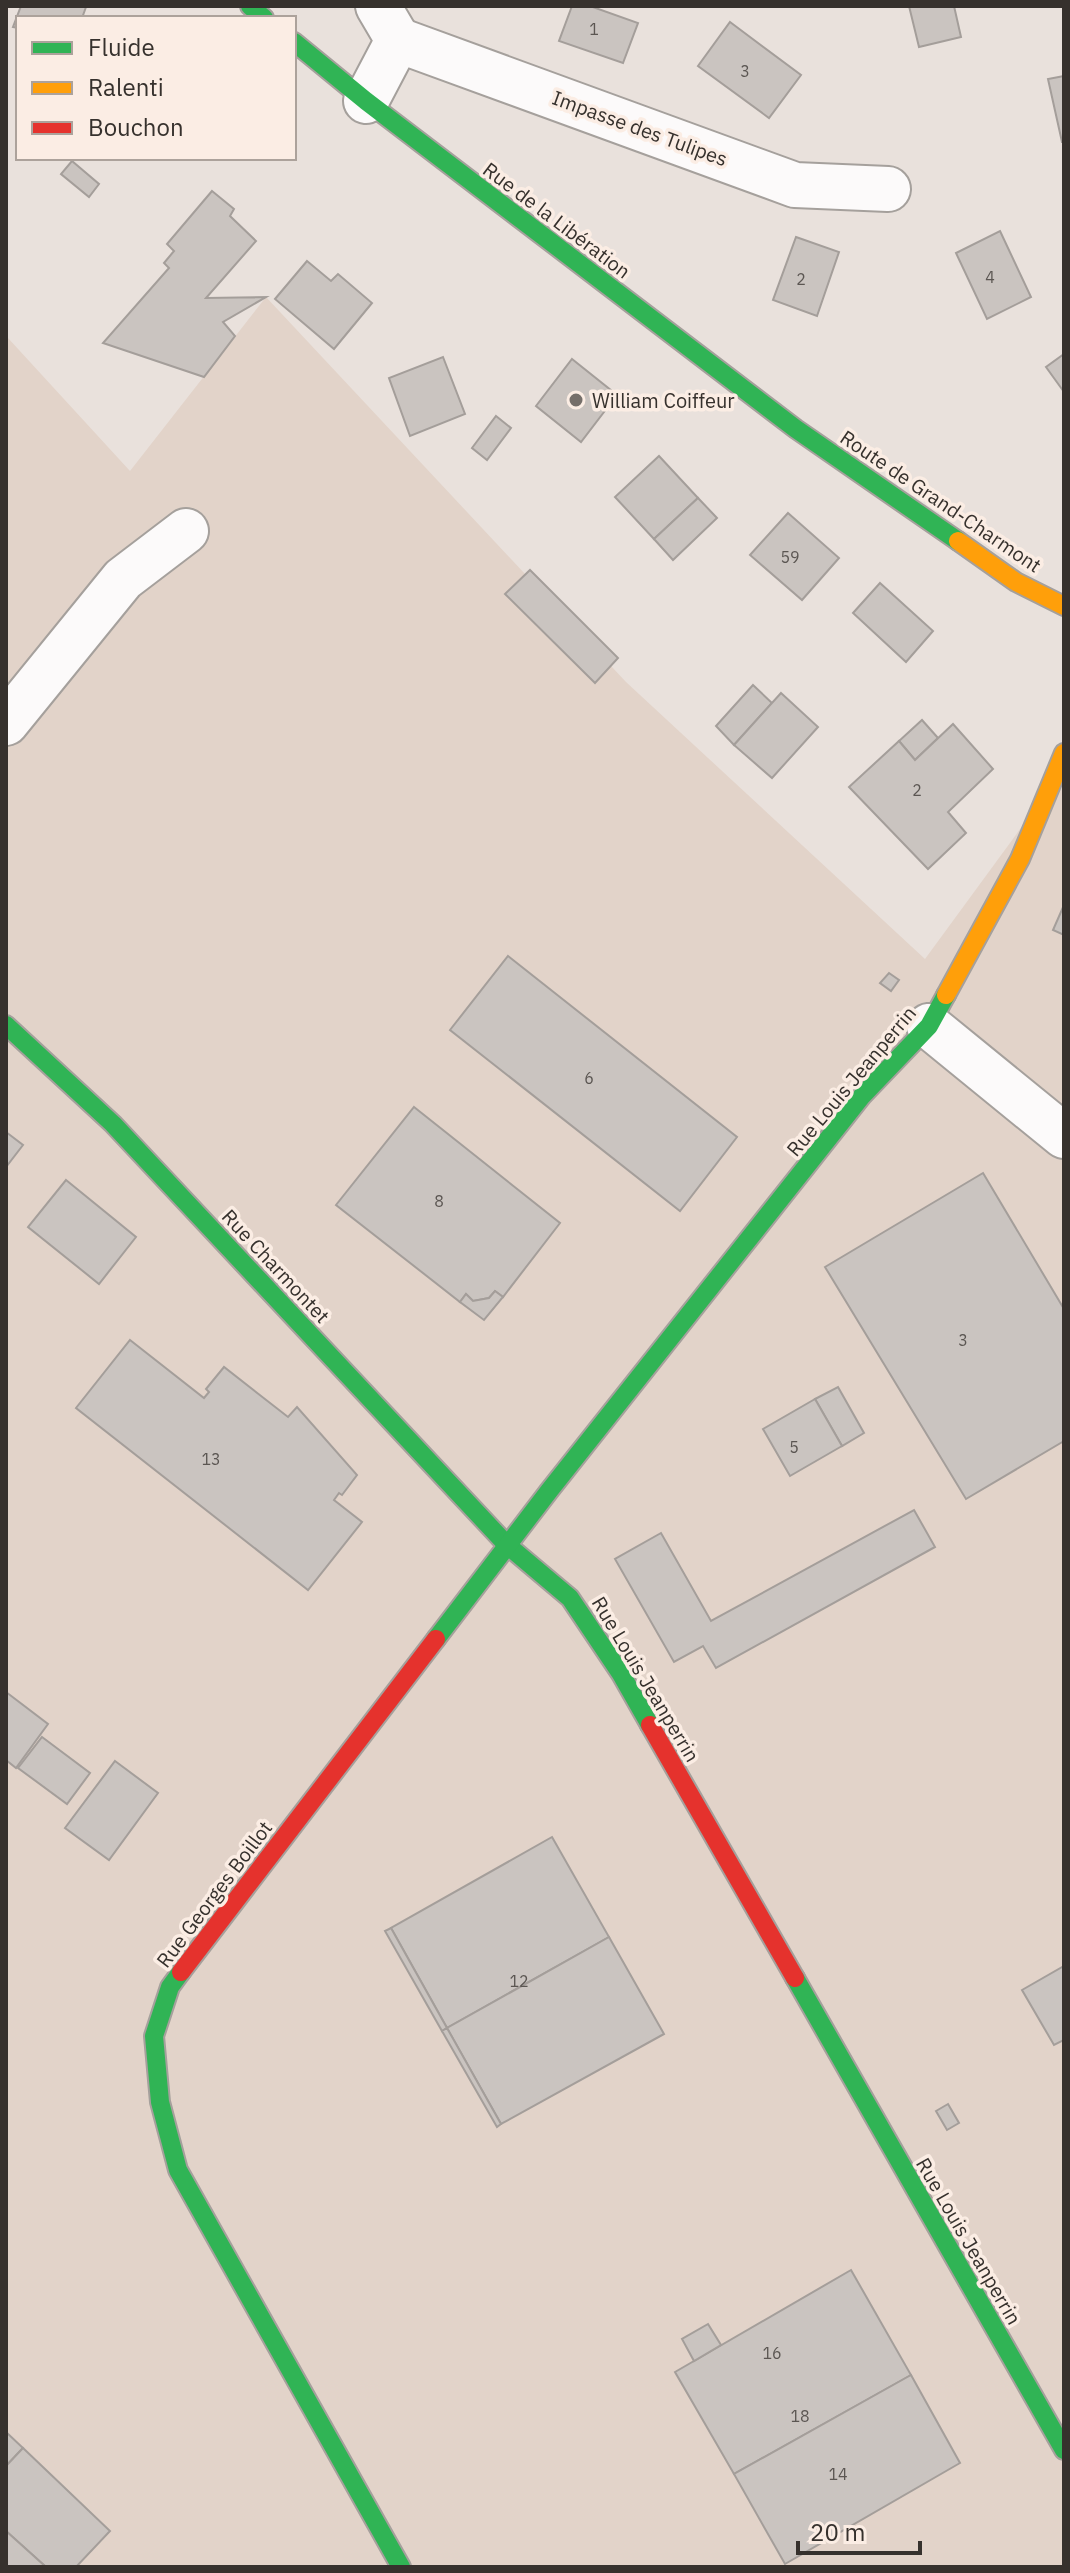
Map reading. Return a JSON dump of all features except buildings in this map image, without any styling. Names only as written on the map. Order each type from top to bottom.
[{"type":"street","points":[[366,101],[388,23]]},
{"type":"street","name":"Impasse des Tulipes","points":[[388,23],[795,185],[888,189]]},
{"type":"street","name":"Rue de la Libération","points":[[296,44],[366,101],[796,429]]},
{"type":"street","name":"Route de Grand-Charmont","points":[[796,429],[1016,582],[1064,606]]},
{"type":"street","points":[[6,723],[123,579],[186,531]]},
{"type":"street","name":"Rue Louis Jeanperrin","points":[[1064,753],[1020,859],[929,1026],[862,1096],[507,1545],[570,1598],[621,1674],[1064,2450]]},
{"type":"street","name":"Rue Charmontet","points":[[6,1025],[113,1124],[507,1545]]},
{"type":"street","points":[[929,1026],[1064,1136]]},
{"type":"street","name":"Rue Georges Boillot","points":[[401,2567],[178,2170],[160,2102],[154,2036],[170,1987],[507,1545]]},
{"type":"shaded area","points":[[266,297],[626,682],[925,959],[1064,769],[1064,2567],[6,2567],[6,339],[130,471]]},
{"type":"traffic: fast","points":[[250,6],[262,16]]},
{"type":"traffic: fast","points":[[296,44],[366,101],[796,429],[958,541]]},
{"type":"traffic: fast","points":[[436,1639],[549,1491],[862,1096],[929,1026],[946,995]]},
{"type":"traffic: fast","points":[[6,1025],[113,1124],[507,1545],[570,1598],[621,1674],[650,1725]]},
{"type":"traffic: fast","points":[[181,1972],[170,1987],[154,2036],[160,2102],[178,2170],[401,2567]]},
{"type":"traffic: fast","points":[[795,1978],[1064,2450]]},
{"type":"traffic: slow","points":[[958,541],[1016,582],[1064,606]]},
{"type":"traffic: slow","points":[[946,995],[1020,859],[1064,753]]},
{"type":"traffic: jam","points":[[181,1972],[436,1639]]},
{"type":"traffic: jam","points":[[650,1725],[795,1978]]},
{"type":"place","name":"William Coiffeur","points":[[576,400]]}]
